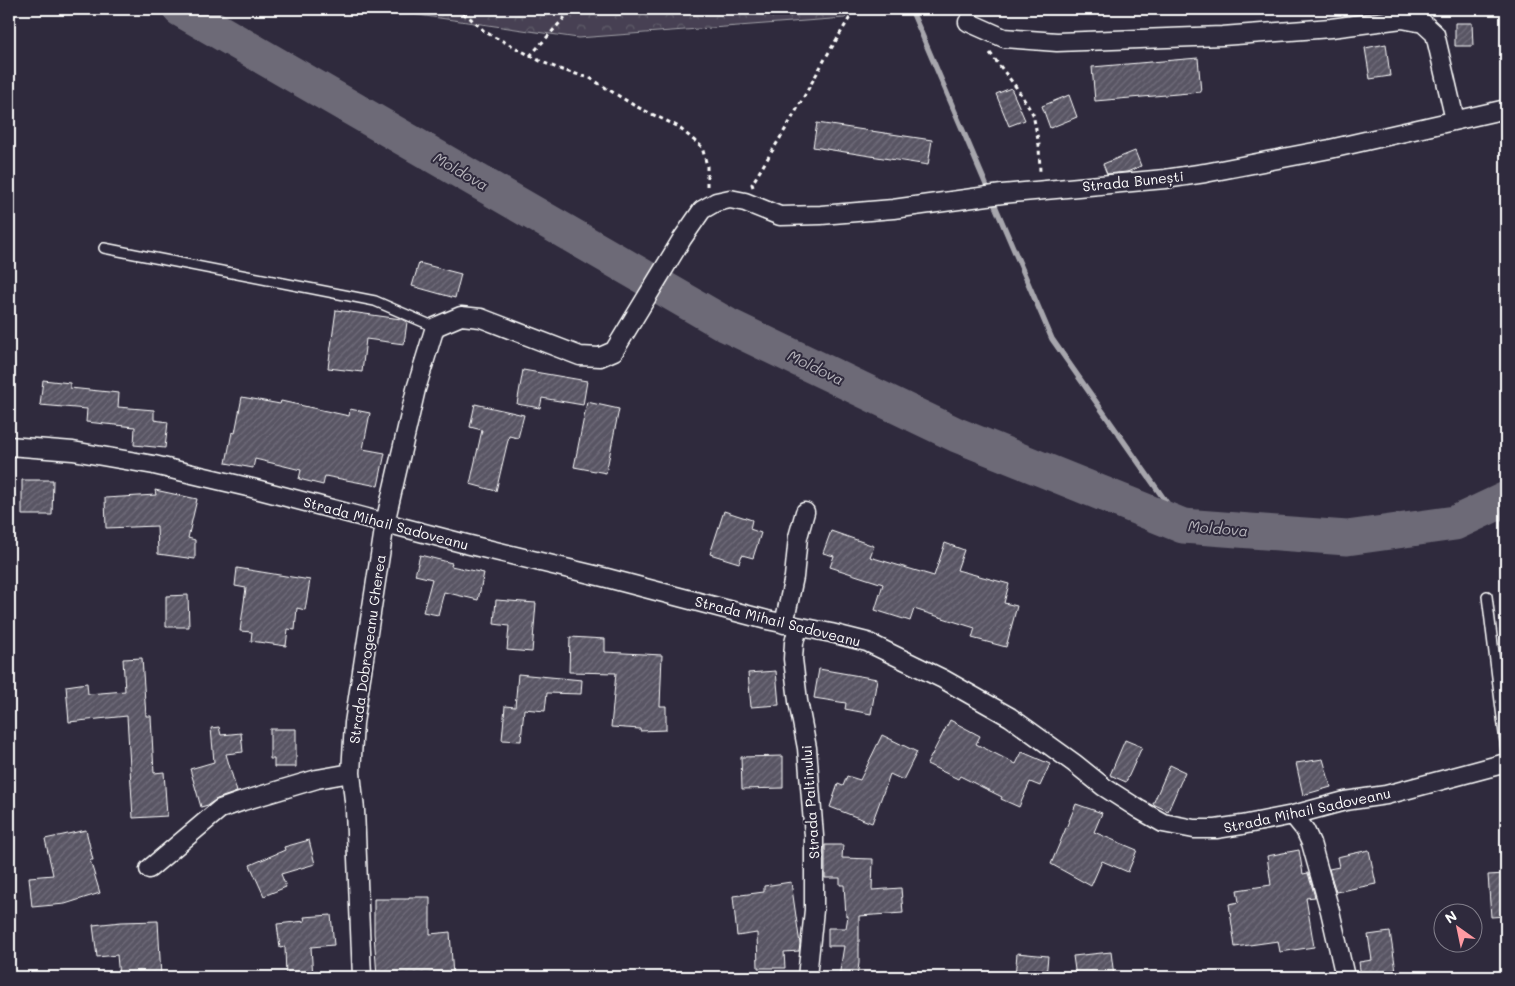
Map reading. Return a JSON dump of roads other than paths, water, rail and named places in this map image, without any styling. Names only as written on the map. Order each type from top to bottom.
[{"type":"street","points":[[968,22],[1004,38],[1057,42],[1222,36],[1331,28],[1402,19],[1423,23],[1435,34],[1455,120]]},
{"type":"street","name":"Strada Bunești","points":[[435,327],[461,316],[481,318],[580,356],[600,357],[614,351],[682,239],[709,206],[730,199],[745,202],[780,216],[821,216],[1002,194],[1164,179],[1205,173],[1330,148],[1506,109]]},
{"type":"street","name":"Strada Dobrogeanu Gherea","points":[[362,977],[352,773],[354,723],[385,523],[416,389],[435,327]]},
{"type":"street","name":"Strada Mihail Sadoveanu","points":[[9,446],[73,451],[154,465],[252,488],[791,626],[867,642],[943,679],[1010,717],[1104,787],[1163,823],[1194,829],[1216,828],[1293,815],[1345,801],[1394,792],[1506,763]]},
{"type":"street","name":"Strada Paltinului","points":[[805,512],[798,537],[791,626],[794,643],[792,659],[807,748],[814,836],[814,910],[807,977]]},
{"type":"street","points":[[149,869],[220,809],[243,800],[317,780],[352,773]]},
{"type":"street","points":[[1293,815],[1305,830],[1311,844],[1330,911],[1345,977]]},
{"type":"lane","points":[[104,248],[375,300],[435,327]]},
{"type":"lane","points":[[1487,596],[1506,750]]},
{"type":"waterway","name":"Moldova","points":[[180,9],[727,325],[957,435],[1183,526],[1347,538],[1455,523],[1506,499]]},
{"type":"waterway","points":[[911,9],[1052,339],[1183,526]]}]
